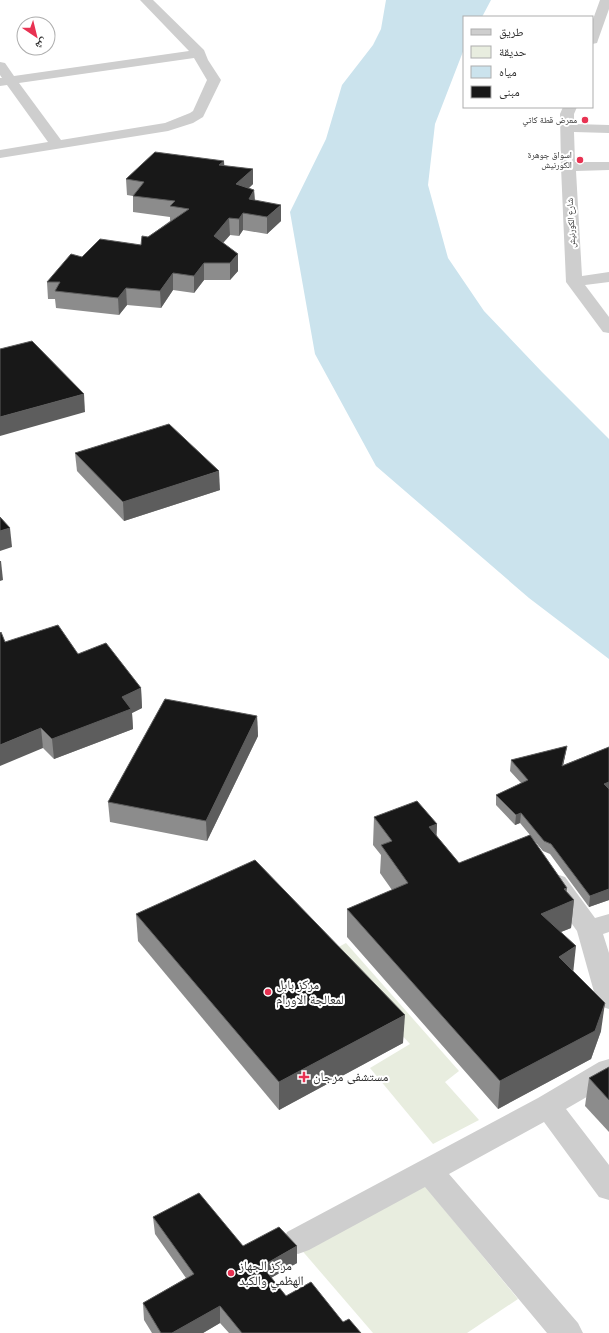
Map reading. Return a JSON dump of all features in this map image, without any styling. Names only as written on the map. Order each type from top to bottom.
[{"type":"street","points":[[0,154],[168,127],[186,121],[199,113],[209,88],[214,80],[201,60],[199,53],[146,0]]},
{"type":"street","points":[[593,37],[606,0]]},
{"type":"street","points":[[5,81],[199,53]]},
{"type":"street","points":[[0,66],[5,81],[58,144]]},
{"type":"street","name":"شارع الكورنيش","points":[[570,108],[568,114],[568,167],[574,282]]},
{"type":"street","points":[[568,128],[609,129]]},
{"type":"street","points":[[568,167],[609,166]]},
{"type":"street","points":[[574,282],[609,278]]},
{"type":"street","points":[[574,282],[609,328]]},
{"type":"street","points":[[544,867],[599,926],[609,999]]},
{"type":"street","points":[[298,1241],[548,1106],[609,1070]]},
{"type":"street","points":[[548,1106],[609,1188]]},
{"type":"street","points":[[428,1170],[567,1333]]},
{"type":"green space","points":[[346,943],[459,1071],[445,1082],[479,1120],[433,1144],[370,1068],[410,1044],[327,953]]},
{"type":"green space","points":[[420,1180],[518,1299],[467,1333],[373,1333],[299,1247]]},
{"type":"water","points":[[386,0],[491,0],[483,16],[463,16],[463,52],[435,124],[428,185],[448,258],[484,311],[609,439],[609,659],[529,598],[376,466],[315,354],[290,212],[326,139],[342,85],[373,45],[381,29]]},
{"type":"building","points":[[155,152],[224,161],[219,165],[253,169],[236,184],[254,190],[249,199],[281,205],[267,217],[243,213],[239,219],[229,218],[214,236],[238,254],[230,263],[204,263],[194,276],[173,273],[160,291],[126,288],[118,298],[55,291],[60,282],[47,282],[71,254],[82,257],[100,239],[141,245],[142,236],[148,237],[189,209],[170,206],[175,201],[133,196],[144,182],[126,179]]},
{"type":"building","points":[[32,341],[84,394],[0,417],[0,349]]},
{"type":"building","points":[[169,424],[219,471],[123,502],[75,453]]},
{"type":"building","points":[[0,517],[10,528],[0,531]]},
{"type":"building","points":[[58,625],[78,654],[106,643],[141,688],[122,697],[131,709],[52,739],[41,728],[0,745],[0,633],[1,632],[5,642]]},
{"type":"building","points":[[165,699],[257,716],[206,821],[108,802]]},
{"type":"building","points":[[567,746],[562,766],[609,747],[609,782],[604,784],[609,789],[609,889],[590,896],[551,844],[544,841],[521,813],[516,815],[496,795],[528,780],[511,760]]},
{"type":"building","points":[[417,801],[437,824],[429,827],[459,863],[530,835],[567,888],[564,889],[574,900],[541,914],[576,946],[559,957],[605,1003],[595,1031],[500,1081],[347,909],[408,883],[381,845],[392,841],[374,817]]},
{"type":"building","name":"مركز بابل لمعالجة الاورام","points":[[255,860],[405,1015],[279,1082],[136,914]]},
{"type":"building","points":[[609,1067],[609,1100],[589,1078]]},
{"type":"building","name":"مركز الجهاز الهظمي والكبد","points":[[199,1193],[243,1246],[279,1227],[297,1246],[262,1266],[286,1296],[311,1282],[343,1322],[349,1319],[361,1333],[242,1333],[220,1306],[172,1333],[161,1333],[143,1303],[194,1274],[153,1217]]},
{"type":"place","name":"معرض قطة كاتي","points":[[585,120]]},
{"type":"place","name":"اسواق جوهرة الكورنيش","points":[[580,160]]},
{"type":"place","name":"مركز بابل لمعالجة الاورام","points":[[268,992]]},
{"type":"place","name":"مستشفى مرجان","points":[[304,1077]]},
{"type":"place","name":"مركز الجهاز الهظمي والكبد","points":[[231,1273]]}]
